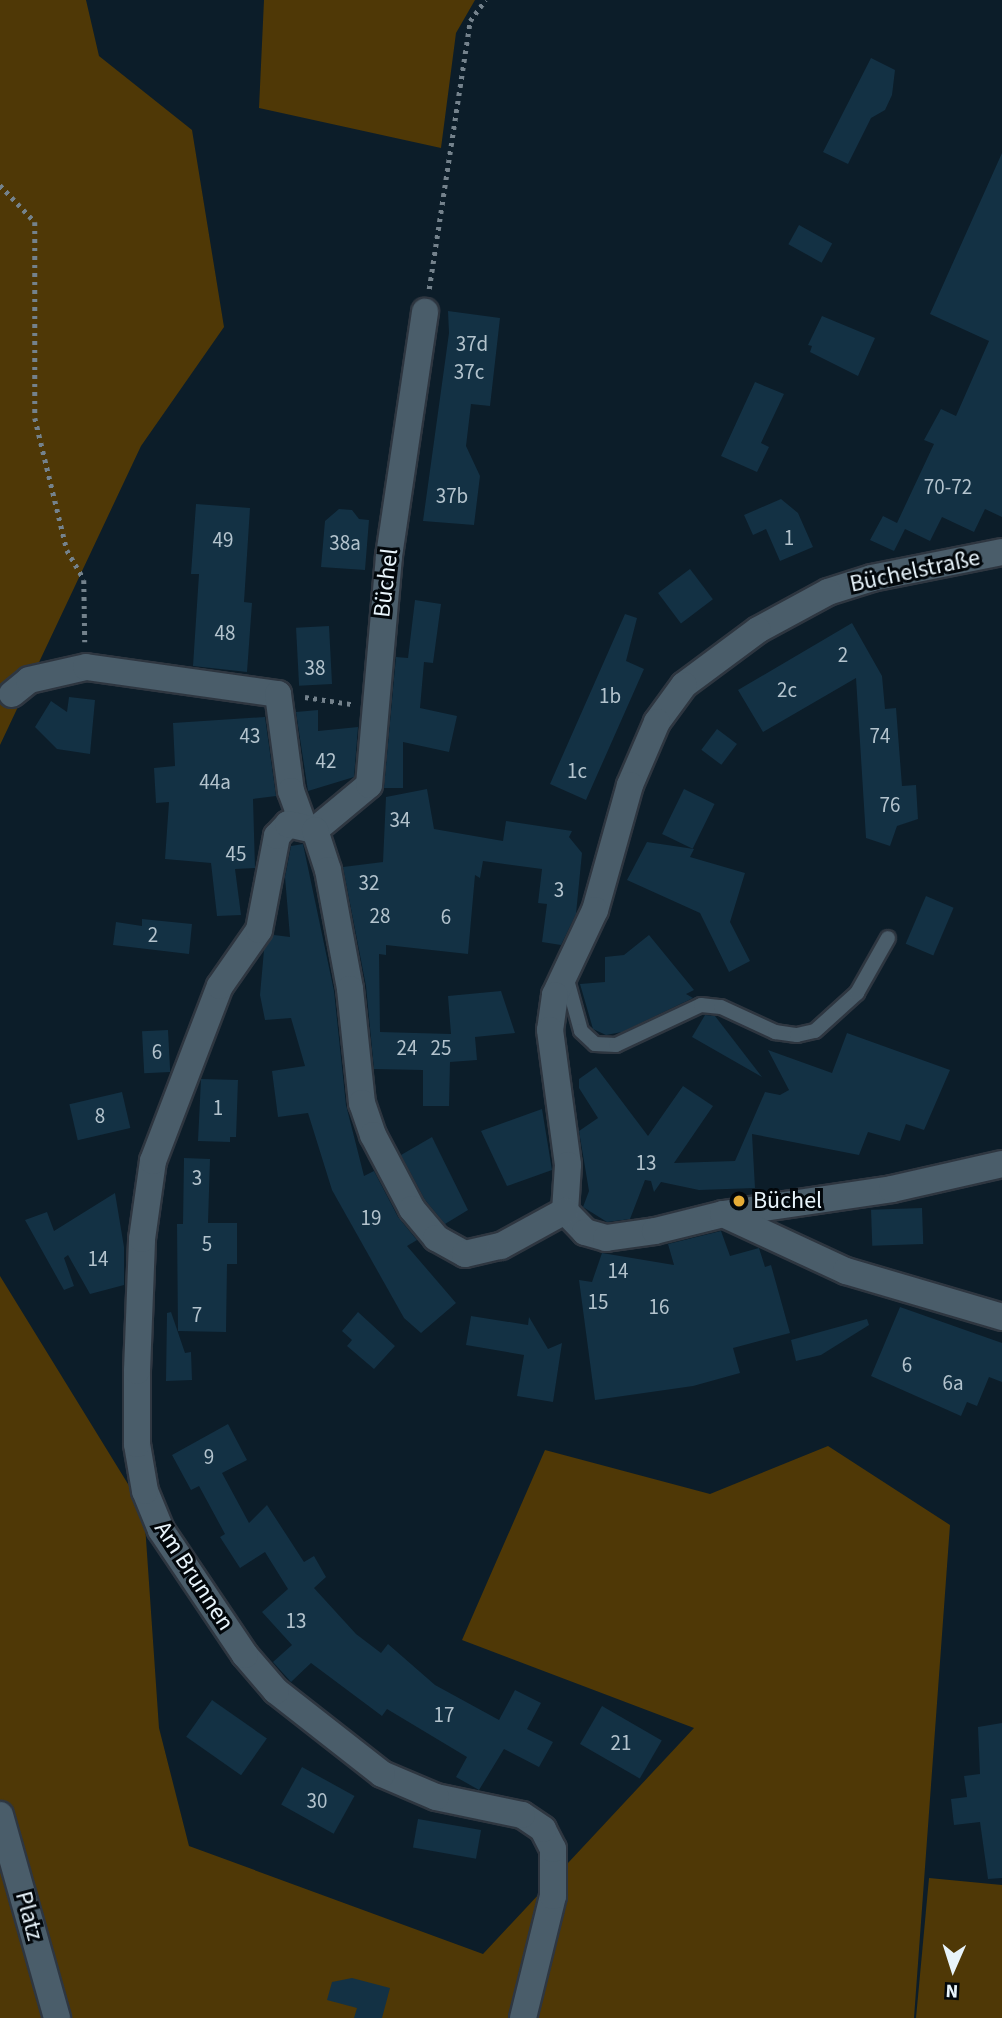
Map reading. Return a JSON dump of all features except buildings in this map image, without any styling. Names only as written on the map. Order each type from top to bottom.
[{"type":"street","name":"Büchel","points":[[259,930],[277,836],[288,824],[309,827],[369,785],[371,729],[389,556],[425,312]]},
{"type":"street","name":"Büchelstraße","points":[[566,975],[595,910],[630,785],[669,703],[720,655],[828,592],[872,578],[1002,552]]},
{"type":"street","points":[[12,694],[29,680],[86,667],[278,694],[291,791],[328,870],[350,989],[362,1103],[373,1135],[412,1209],[436,1238],[465,1254],[501,1246],[565,1211]]},
{"type":"street","name":"Am Brunnen","points":[[259,930],[220,986],[153,1161],[142,1239],[136,1371],[136,1444],[145,1491],[161,1530],[245,1655],[276,1691],[382,1774],[436,1797],[522,1815],[543,1829],[553,1849],[553,1896],[523,2018]]},
{"type":"street","points":[[566,975],[555,995],[550,1030],[568,1165],[565,1211],[585,1232],[606,1238],[723,1213],[892,1189],[1002,1164]]},
{"type":"street","points":[[723,1213],[846,1271],[1002,1317]]},
{"type":"street","name":"Platz","points":[[0,1815],[57,2018]]},
{"type":"lane","points":[[566,975],[581,1031],[596,1044],[616,1045],[701,1006],[721,1007],[775,1032],[797,1035],[816,1031],[857,993],[888,938]]},
{"type":"path","points":[[425,312],[470,21],[485,0]]},
{"type":"path","points":[[0,185],[35,222],[34,418],[67,550],[84,580],[86,667]]},
{"type":"path","points":[[278,694],[350,702],[371,729]]},
{"type":"shaded area","points":[[0,0],[86,0],[99,56],[192,130],[224,327],[141,446],[0,745]]},
{"type":"shaded area","points":[[264,0],[475,0],[456,33],[441,148],[259,108]]},
{"type":"shaded area","points":[[0,1276],[144,1510],[159,1728],[189,1846],[483,1954],[694,1728],[462,1640],[545,1450],[710,1494],[828,1446],[950,1525],[914,2018],[0,2018]]},
{"type":"shaded area","points":[[929,1878],[1002,1885],[1002,2018],[916,2018]]},
{"type":"place","name":"Büchel","points":[[739,1201]]}]
